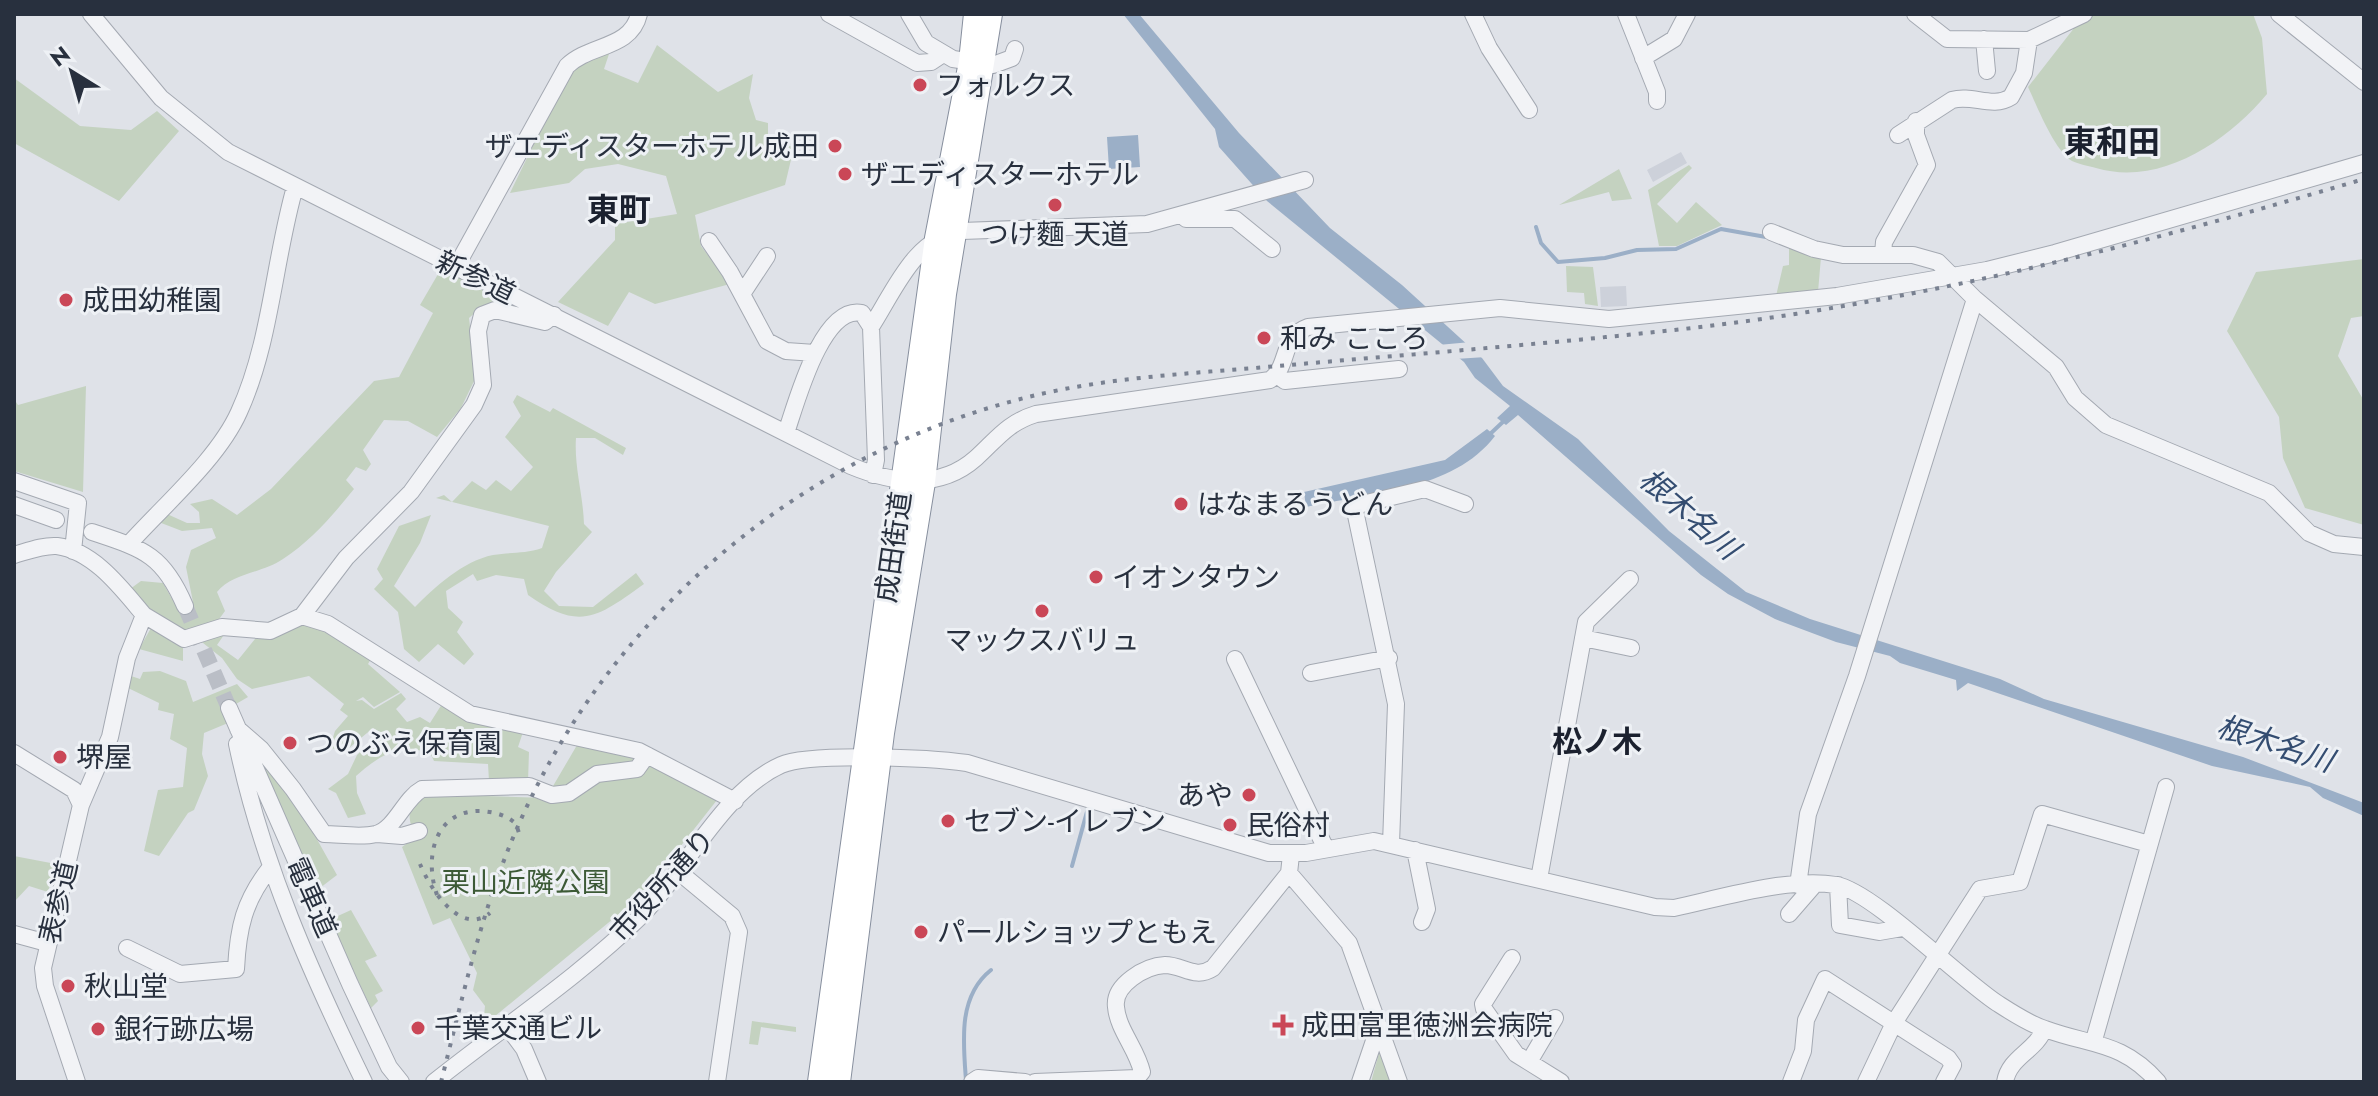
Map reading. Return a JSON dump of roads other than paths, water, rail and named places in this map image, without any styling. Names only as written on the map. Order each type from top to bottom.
[{"type":"highway","name":"成田街道","points":[[975,14],[977,63]]},
{"type":"highway","name":"成田街道","points":[[819,1082],[914,482],[946,235],[977,63],[991,14]]},
{"type":"highway","name":"成田街道","points":[[839,1082],[872,760]]},
{"type":"street","name":"新参道","points":[[91,14],[138,73],[182,118],[228,152],[873,475],[914,482]]},
{"type":"street","points":[[456,267],[567,66],[582,55],[625,38],[639,14]]},
{"type":"street","points":[[829,14],[917,63],[931,62],[943,54]]},
{"type":"street","points":[[909,14],[926,43],[943,54],[993,65],[1012,58],[1015,49]]},
{"type":"street","points":[[1473,14],[1489,48],[1529,110]]},
{"type":"street","points":[[1626,14],[1657,101]]},
{"type":"street","points":[[1643,58],[1674,39],[1687,14]]},
{"type":"street","points":[[1915,14],[1947,39],[2029,40],[2084,14]]},
{"type":"street","points":[[2279,14],[2364,82]]},
{"type":"street","points":[[1984,39],[1987,71]]},
{"type":"street","points":[[1898,135],[1916,121],[1963,97],[1994,103],[2011,97],[2024,73],[2029,40]]},
{"type":"street","points":[[1883,254],[1884,242],[1927,165],[1916,135],[1916,121]]},
{"type":"street","points":[[1277,375],[1284,349],[1301,330],[1369,320],[1515,308],[1609,319],[1766,305],[1953,276],[2055,253],[2364,163]]},
{"type":"street","points":[[871,327],[915,257],[946,235],[1134,226],[1305,180]]},
{"type":"street","points":[[129,544],[207,459],[238,415],[263,338],[271,285],[285,238],[295,187]]},
{"type":"street","points":[[1182,215],[1189,221],[1235,219],[1272,249]]},
{"type":"street","points":[[1771,232],[1814,249],[1843,255],[1883,254],[1938,262],[1975,299],[2056,367],[2075,398],[2106,425],[2269,493],[2309,533],[2334,544],[2364,547]]},
{"type":"street","points":[[709,241],[742,294],[756,327],[767,341],[786,351],[815,353]]},
{"type":"street","points":[[742,294],[767,256]]},
{"type":"street","points":[[1789,914],[1807,885],[1808,814],[1857,676],[1975,299]]},
{"type":"street","points":[[14,555],[56,546],[73,551],[102,570],[144,615],[184,639],[222,627],[270,631],[302,616],[346,558],[411,492],[474,405],[483,385],[478,331],[482,315],[495,310],[545,322],[554,315]]},
{"type":"street","points":[[786,433],[815,353],[829,332],[854,311],[862,313],[871,327],[876,460],[873,475]]},
{"type":"street","points":[[1277,375],[1285,381],[1399,369]]},
{"type":"street","points":[[914,482],[965,466],[1003,429],[1036,414],[1264,381],[1277,375]]},
{"type":"street","points":[[14,481],[78,503],[73,551]]},
{"type":"street","points":[[1391,844],[1397,734],[1389,658],[1354,506],[1425,489],[1465,504]]},
{"type":"street","points":[[14,505],[56,520]]},
{"type":"street","points":[[92,532],[129,544],[168,569],[185,606]]},
{"type":"street","points":[[1539,879],[1586,622],[1630,579]]},
{"type":"street","name":"表参道","points":[[77,1082],[45,986],[43,968],[81,805],[110,737],[127,658],[144,615]]},
{"type":"street","points":[[302,616],[328,624],[470,714],[606,741],[647,755],[735,801]]},
{"type":"street","points":[[1583,638],[1631,648]]},
{"type":"street","points":[[1311,673],[1389,658]]},
{"type":"street","points":[[1235,659],[1326,849]]},
{"type":"street","name":"電車道","points":[[229,708],[350,984],[389,1067],[401,1082]]},
{"type":"street","points":[[238,729],[261,749],[324,834],[402,836],[419,831]]},
{"type":"street","points":[[238,729],[241,760],[270,868],[304,957],[364,1082]]},
{"type":"street","points":[[14,753],[74,790],[81,805]]},
{"type":"street","points":[[377,834],[388,826],[412,795],[422,789],[529,786],[552,795],[569,793],[597,774],[637,769],[647,755]]},
{"type":"street","name":"市役所通り","points":[[434,1082],[618,937],[679,872],[735,801],[759,777],[792,761],[812,758],[937,759],[967,763],[1269,853],[1291,855]]},
{"type":"street","points":[[2094,1040],[2166,787]]},
{"type":"street","points":[[1866,1082],[1894,1023],[1980,889],[2020,882],[2042,814],[2149,844]]},
{"type":"street","points":[[1035,1082],[1137,1078],[1142,1072],[1140,1062],[1116,1010],[1122,987],[1140,974],[1161,965],[1206,973],[1289,873],[1291,855],[1356,842],[1391,844],[1655,907],[1674,908],[1807,885],[1838,885],[1867,900],[1999,1004],[2044,1029],[2094,1040],[2127,1055],[2158,1082]]},
{"type":"street","points":[[1415,850],[1427,909],[1422,922]]},
{"type":"street","points":[[127,948],[180,974],[236,969],[238,928],[244,909],[270,868]]},
{"type":"street","points":[[679,872],[732,916],[739,932],[717,1082]]},
{"type":"street","points":[[1289,873],[1349,943],[1399,1082]]},
{"type":"street","points":[[1838,885],[1840,925],[1879,932],[1902,928]]},
{"type":"street","points":[[14,934],[47,943]]},
{"type":"street","points":[[1512,958],[1483,1004],[1506,1043],[1561,1082]]},
{"type":"street","points":[[1791,1082],[1803,1051],[1806,1020],[1825,979],[1948,1058],[1953,1065],[1944,1082]]},
{"type":"street","points":[[1529,1062],[1555,1018]]},
{"type":"street","points":[[507,1026],[524,1049],[538,1082]]},
{"type":"street","points":[[1360,1082],[1379,1026]]},
{"type":"street","points":[[2005,1082],[2009,1069],[2040,1041],[2044,1029]]},
{"type":"street","points":[[455,1082],[460,1061]]},
{"type":"street","points":[[972,1082],[978,1078],[1025,1082]]},
{"type":"water","points":[[1123,14],[1139,14],[1239,133],[1330,228],[1402,285],[1482,358],[1503,386],[1578,439],[1669,531],[1746,592],[1810,619],[2000,679],[2044,699],[2243,757],[2364,803],[2364,816],[2323,798],[2310,787],[2212,766],[1968,683],[1957,691],[1956,680],[1775,619],[1728,594],[1701,575],[1518,415],[1506,425],[1497,418],[1510,406],[1475,378],[1464,362],[1267,201],[1219,147],[1215,129]]},
{"type":"water","points":[[1138,135],[1140,167],[1109,169],[1107,137]]},
{"type":"water","points":[[1487,429],[1495,436],[1477,454],[1433,479],[1382,493],[1306,507],[1304,492],[1445,460]]},
{"type":"waterway","points":[[1536,227],[1541,243],[1558,262],[1605,258],[1637,250],[1676,249],[1721,229],[1766,237]]},
{"type":"waterway","points":[[1489,435],[1506,419]]},
{"type":"waterway","points":[[1072,866],[1088,808]]},
{"type":"waterway","points":[[966,1080],[964,1035],[968,1006],[980,981],[991,970]]},
{"type":"tunnel","points":[[185,606],[229,708]]},
{"type":"railway","points":[[441,1082],[474,952],[494,888],[518,826],[556,750],[603,680],[657,616],[717,558],[784,507],[856,463],[932,428],[1045,393],[1111,381],[1178,374],[1480,349],[1770,318],[1941,288],[2026,269],[2196,227],[2364,179]]},
{"type":"railway","points":[[437,895],[433,881],[433,852],[436,839],[452,818],[481,811],[495,813],[516,824],[520,836]]},
{"type":"railway","points":[[420,864],[439,896],[457,914],[468,919],[479,919],[490,913]]},
{"type":"place","name":"フォルクス","points":[[920,85]]},
{"type":"place","name":"ザエディスターホテル成田","points":[[835,146]]},
{"type":"place","name":"ザエディスターホテル","points":[[845,174]]},
{"type":"place","name":"つけ麵 天道","points":[[1055,205]]},
{"type":"place","name":"成田幼稚園","points":[[66,300]]},
{"type":"place","name":"和み こころ","points":[[1264,338]]},
{"type":"place","name":"はなまるうどん","points":[[1181,504]]},
{"type":"place","name":"イオンタウン","points":[[1096,577]]},
{"type":"place","name":"マックスバリュ","points":[[1042,611]]},
{"type":"place","name":"つのぶえ保育園","points":[[290,743]]},
{"type":"place","name":"堺屋","points":[[60,757]]},
{"type":"place","name":"あや","points":[[1249,795]]},
{"type":"place","name":"セブン-イレブン","points":[[948,821]]},
{"type":"place","name":"民俗村","points":[[1230,825]]},
{"type":"place","name":"パールショップともえ","points":[[921,932]]},
{"type":"place","name":"秋山堂","points":[[68,986]]},
{"type":"place","name":"成田富里徳洲会病院","points":[[1283,1025]]},
{"type":"place","name":"千葉交通ビル","points":[[418,1028]]},
{"type":"place","name":"銀行跡広場","points":[[98,1029]]},
{"type":"district","name":"東和田","points":[[2112,142]]},
{"type":"district","name":"東町","points":[[619,210]]},
{"type":"district","name":"松ノ木","points":[[1597,742]]},
{"type":"water label","name":"根木名川","points":[[1689,514]]},
{"type":"water label","name":"根木名川","points":[[2275,744]]},
{"type":"park label","name":"栗山近隣公園","points":[[526,882]]}]
